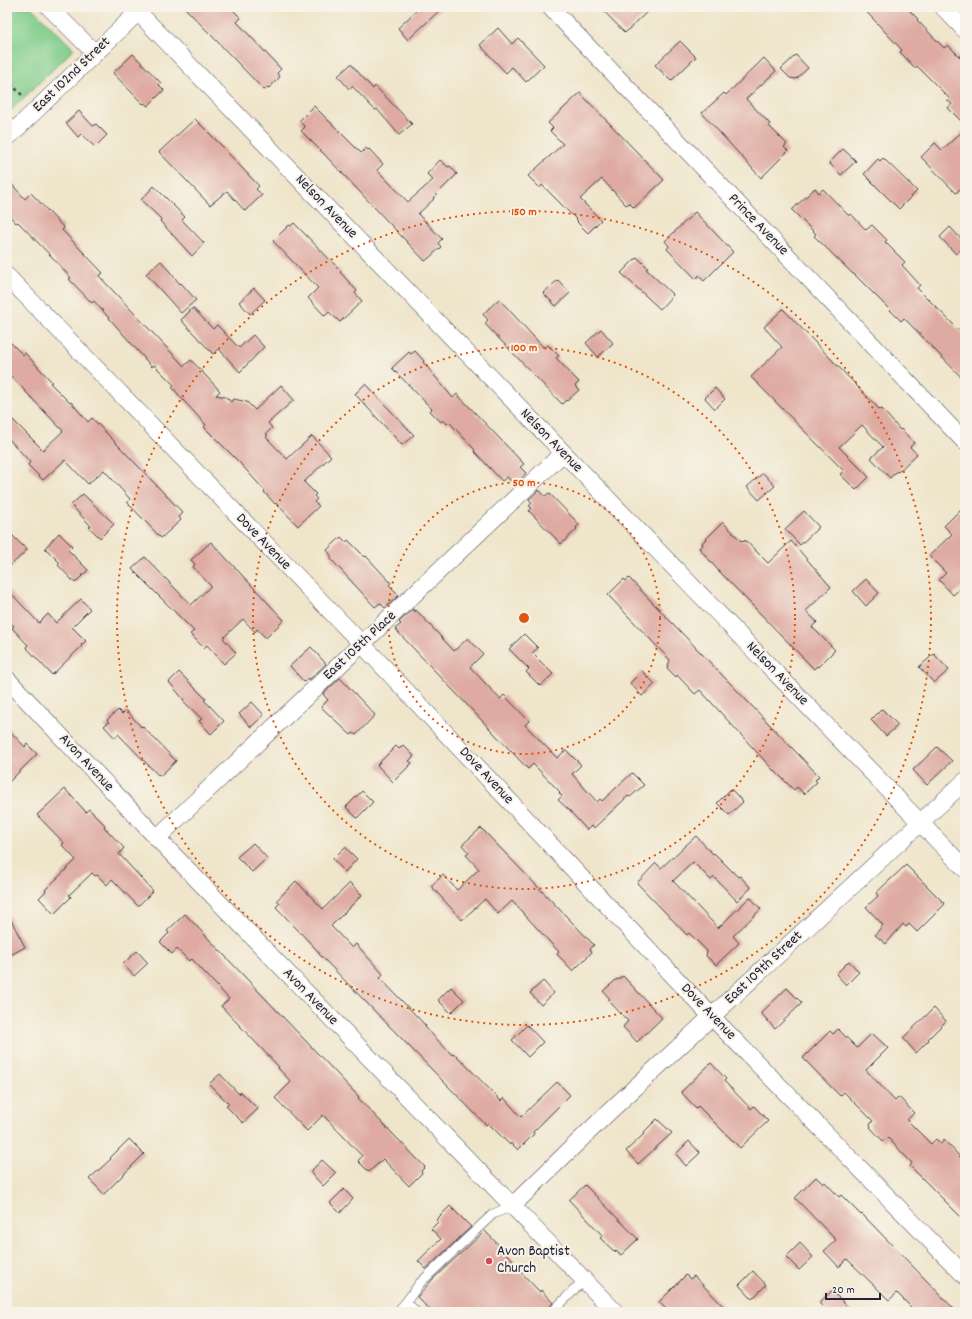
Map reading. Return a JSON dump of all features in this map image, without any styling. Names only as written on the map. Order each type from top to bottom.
[{"type":"street","points":[[49,7],[95,54]]},
{"type":"street","name":"Prince Avenue","points":[[550,7],[965,442]]},
{"type":"street","points":[[943,7],[965,30]]},
{"type":"street","name":"East 102nd Street","points":[[7,138],[138,12]]},
{"type":"street","name":"Nelson Avenue","points":[[138,12],[965,869]]},
{"type":"street","name":"Dove Avenue","points":[[7,276],[362,644],[712,1017],[965,1276]]},
{"type":"street","name":"East 105th Place","points":[[157,838],[563,453]]},
{"type":"street","name":"Avon Avenue","points":[[7,679],[157,838],[616,1312]]},
{"type":"street","name":"East 109th Street","points":[[512,1206],[611,1110],[965,781]]},
{"type":"lane","points":[[396,1312],[406,1302],[420,1283],[493,1214],[512,1206]]},
{"type":"lane","points":[[552,1312],[584,1280]]},
{"type":"lane","points":[[406,1302],[416,1312]]},
{"type":"path","points":[[7,80],[22,95]]},
{"type":"green space","points":[[7,7],[31,7],[74,49],[7,114]]},
{"type":"building","points":[[184,7],[230,7],[241,18],[237,22],[281,69],[277,73],[280,77],[269,88],[268,87],[264,90]]},
{"type":"building","points":[[420,7],[443,7],[408,40],[398,28]]},
{"type":"building","points":[[600,7],[652,7],[625,33]]},
{"type":"building","points":[[862,7],[906,7],[944,48],[948,45],[965,62],[965,125],[948,108],[952,104],[947,100],[949,98],[917,66],[915,68],[900,52],[902,50]]},
{"type":"building","points":[[498,28],[512,44],[518,38],[544,65],[526,82],[512,67],[506,73],[480,45]]},
{"type":"building","points":[[680,41],[696,57],[671,81],[655,65]]},
{"type":"building","points":[[133,54],[161,83],[159,85],[164,90],[148,106],[144,103],[143,104],[113,73]]},
{"type":"building","points":[[796,55],[808,68],[796,79],[790,78],[781,69]]},
{"type":"building","points":[[764,58],[776,71],[746,99],[770,124],[768,125],[787,144],[784,147],[788,151],[761,178],[702,113],[724,93],[726,95]]},
{"type":"building","points":[[351,64],[373,89],[375,86],[412,124],[399,135],[377,109],[375,110],[352,86],[349,89],[338,76]]},
{"type":"building","points":[[580,93],[664,180],[634,208],[629,203],[626,205],[602,179],[580,199],[601,220],[588,233],[542,185],[540,188],[528,176],[563,144],[550,131],[553,128],[548,123]]},
{"type":"building","points":[[314,106],[361,153],[366,148],[368,150],[369,149],[383,164],[377,170],[408,202],[433,180],[427,174],[440,160],[448,167],[450,166],[457,174],[418,214],[442,239],[438,243],[441,247],[425,261],[301,131],[305,127],[299,121]]},
{"type":"building","points":[[79,111],[93,126],[96,124],[107,135],[95,147],[81,134],[78,137],[66,123]]},
{"type":"building","points":[[195,119],[259,186],[256,189],[262,195],[245,211],[227,191],[210,205],[159,152]]},
{"type":"building","points":[[965,129],[965,184],[956,193],[921,157],[935,143],[942,150]]},
{"type":"building","points":[[843,149],[856,161],[841,175],[829,163]]},
{"type":"building","points":[[883,158],[917,191],[899,209],[864,174],[878,159],[880,161]]},
{"type":"building","points":[[7,179],[25,199],[31,193],[64,228],[62,230],[103,273],[99,276],[184,366],[191,360],[220,391],[216,395],[226,397],[231,402],[234,399],[247,402],[255,410],[281,385],[294,400],[268,423],[272,428],[266,434],[268,435],[266,437],[287,459],[312,436],[331,456],[304,482],[316,494],[314,496],[317,499],[314,502],[319,506],[298,526],[276,503],[275,504],[239,462],[204,427],[206,425],[172,387],[174,385],[154,365],[152,367],[94,301],[92,303],[69,279],[71,278],[53,258],[18,222],[16,223],[7,213]]},
{"type":"building","points":[[154,186],[185,217],[182,220],[204,243],[192,256],[160,221],[161,219],[141,200]]},
{"type":"building","points":[[815,188],[819,193],[823,189],[849,216],[851,214],[866,230],[872,225],[887,240],[885,242],[905,262],[902,265],[920,285],[917,288],[965,336],[965,381],[904,318],[901,321],[814,236],[816,234],[792,210]]},
{"type":"building","points":[[695,212],[733,252],[704,281],[699,275],[696,279],[667,249],[669,246],[665,241]]},
{"type":"building","points":[[294,223],[341,271],[340,272],[357,291],[355,293],[362,301],[340,322],[329,312],[325,316],[308,298],[318,288],[273,241],[289,225],[291,226]]},
{"type":"building","points":[[950,227],[965,243],[965,246],[956,254],[940,237]]},
{"type":"building","points":[[637,257],[648,268],[646,269],[673,295],[660,309],[621,273]]},
{"type":"building","points":[[161,261],[180,284],[181,283],[196,300],[181,313],[146,274]]},
{"type":"building","points":[[558,280],[570,293],[556,306],[543,293]]},
{"type":"building","points":[[254,288],[265,300],[250,314],[239,302]]},
{"type":"building","points":[[499,299],[544,348],[548,345],[559,356],[556,358],[579,382],[575,386],[579,390],[567,401],[566,400],[562,404],[485,324],[488,320],[483,314]]},
{"type":"building","points":[[193,308],[213,329],[217,325],[239,348],[253,335],[264,347],[240,372],[219,349],[213,354],[181,320]]},
{"type":"building","points":[[783,309],[880,410],[882,409],[900,430],[901,429],[914,443],[910,447],[917,454],[890,478],[871,458],[883,447],[862,425],[839,447],[869,477],[856,490],[840,474],[844,471],[751,377],[782,347],[764,327]]},
{"type":"building","points":[[601,329],[613,343],[598,357],[586,343]]},
{"type":"building","points":[[7,339],[23,355],[25,353],[52,382],[50,383],[70,403],[71,402],[88,422],[92,418],[183,513],[179,517],[181,520],[161,538],[127,502],[130,499],[104,470],[88,484],[65,460],[43,480],[28,465],[30,462],[7,437],[7,414],[43,450],[63,431],[7,372]]},
{"type":"building","points":[[415,351],[453,398],[457,394],[524,464],[520,467],[526,473],[515,485],[507,477],[502,481],[449,422],[447,424],[443,420],[441,422],[430,411],[432,409],[392,368],[409,352],[411,354]]},
{"type":"building","points":[[365,384],[414,435],[402,445],[355,394]]},
{"type":"building","points":[[715,388],[725,399],[715,409],[705,398]]},
{"type":"building","points":[[763,473],[775,486],[759,500],[747,487]]},
{"type":"building","points":[[539,490],[545,496],[549,493],[579,524],[576,528],[577,529],[561,544],[529,511],[532,508],[529,506],[532,503],[529,499]]},
{"type":"building","points":[[83,494],[114,524],[100,538],[71,505]]},
{"type":"building","points":[[965,505],[965,584],[953,595],[939,580],[946,573],[929,556],[952,534],[944,526]]},
{"type":"building","points":[[804,511],[819,527],[800,545],[785,529]]},
{"type":"building","points":[[723,522],[741,541],[742,540],[744,542],[745,540],[768,563],[791,541],[831,587],[806,611],[817,622],[812,627],[835,650],[818,667],[817,666],[814,669],[717,569],[699,548]]},
{"type":"building","points":[[7,530],[27,550],[7,569]]},
{"type":"building","points":[[59,533],[72,546],[68,550],[88,570],[75,583],[58,565],[60,563],[45,548]]},
{"type":"building","points":[[341,537],[346,542],[348,540],[365,557],[366,556],[391,583],[389,585],[399,595],[385,608],[380,603],[375,607],[330,558],[332,557],[327,550]]},
{"type":"building","points":[[211,542],[284,620],[266,638],[257,629],[255,632],[243,619],[223,638],[236,653],[224,664],[207,645],[204,648],[190,634],[194,631],[132,569],[145,557],[191,605],[211,586],[193,567],[195,564],[191,560]]},
{"type":"building","points":[[629,578],[819,776],[815,780],[817,782],[804,794],[797,787],[794,790],[774,771],[700,690],[695,694],[677,675],[676,677],[667,668],[670,660],[608,595],[624,579],[626,581]]},
{"type":"building","points":[[866,579],[879,593],[866,606],[853,591]]},
{"type":"building","points":[[7,589],[39,623],[48,614],[56,623],[81,599],[90,609],[72,627],[86,641],[52,675],[26,647],[28,645],[12,628],[14,626],[7,619]]},
{"type":"building","points":[[413,609],[415,612],[416,610],[454,651],[468,638],[483,654],[470,667],[500,699],[504,695],[529,721],[525,725],[557,758],[566,750],[581,765],[572,774],[597,802],[600,799],[602,801],[632,773],[644,785],[630,797],[628,796],[594,828],[591,826],[587,830],[558,800],[562,796],[559,793],[560,792],[533,764],[528,769],[395,629],[401,624],[399,622]]},
{"type":"building","points":[[524,634],[538,648],[532,653],[553,674],[540,686],[526,672],[529,669],[509,649]]},
{"type":"building","points":[[311,647],[326,664],[309,680],[308,678],[304,682],[290,666]]},
{"type":"building","points":[[934,654],[949,670],[934,683],[919,667]]},
{"type":"building","points":[[642,671],[655,684],[642,696],[630,683]]},
{"type":"building","points":[[179,672],[206,699],[204,700],[224,721],[211,734],[199,721],[202,719],[183,701],[184,700],[169,682]]},
{"type":"building","points":[[340,678],[375,715],[356,735],[353,733],[351,735],[321,707],[328,700],[323,694]]},
{"type":"building","points":[[252,702],[264,715],[251,727],[239,714]]},
{"type":"building","points":[[882,709],[898,725],[886,736],[871,720]]},
{"type":"building","points":[[118,710],[122,714],[126,710],[176,761],[160,776],[118,734],[115,738],[104,726],[109,722],[107,720]]},
{"type":"building","points":[[7,728],[25,747],[27,744],[37,754],[7,784]]},
{"type":"building","points":[[403,745],[414,756],[409,761],[412,763],[393,782],[377,765],[396,746],[399,749]]},
{"type":"building","points":[[937,747],[952,761],[927,785],[913,770]]},
{"type":"building","points":[[65,789],[86,812],[89,809],[105,825],[104,827],[124,848],[119,854],[153,891],[138,906],[112,879],[107,885],[97,875],[95,876],[92,873],[69,895],[71,897],[54,914],[39,898],[46,891],[45,890],[76,860],[62,845],[64,843],[37,815]]},
{"type":"building","points":[[731,789],[743,802],[729,815],[717,803]]},
{"type":"building","points":[[362,791],[373,802],[357,818],[346,807]]},
{"type":"building","points":[[481,828],[594,945],[590,949],[592,952],[573,971],[557,954],[559,952],[512,901],[498,914],[485,899],[462,920],[431,886],[443,875],[457,890],[479,869],[466,855],[469,853],[462,845]]},
{"type":"building","points":[[696,836],[713,854],[714,853],[738,877],[740,876],[751,888],[737,901],[714,877],[711,880],[693,862],[673,881],[718,928],[750,897],[761,909],[733,936],[739,943],[716,965],[706,956],[707,951],[689,933],[687,935],[637,883],[656,863],[661,868]]},
{"type":"building","points":[[253,843],[267,858],[252,872],[237,857]]},
{"type":"building","points":[[345,847],[357,859],[345,872],[333,859]]},
{"type":"building","points":[[906,865],[945,904],[917,932],[909,924],[906,927],[903,924],[886,944],[875,935],[883,925],[866,907],[878,896],[876,893]]},
{"type":"building","points":[[296,881],[323,909],[350,883],[362,895],[331,926],[352,948],[356,944],[383,974],[380,978],[452,1055],[456,1055],[501,1101],[504,1098],[521,1117],[557,1082],[570,1095],[533,1132],[534,1134],[518,1150],[511,1143],[510,1145],[488,1123],[486,1125],[319,954],[276,907],[280,903],[277,900]]},
{"type":"building","points":[[7,912],[25,947],[7,957]]},
{"type":"building","points":[[185,914],[425,1167],[421,1171],[422,1173],[409,1186],[383,1159],[369,1172],[358,1161],[362,1156],[323,1115],[307,1131],[275,1098],[291,1082],[278,1068],[279,1067],[221,1006],[229,999],[192,959],[189,961],[177,949],[172,954],[160,942],[169,933],[167,931]]},
{"type":"building","points":[[137,951],[148,963],[134,976],[123,964]]},
{"type":"building","points":[[849,961],[859,972],[846,985],[836,974]]},
{"type":"building","points":[[623,976],[662,1018],[637,1042],[623,1027],[628,1021],[608,1000],[610,999],[603,991]]},
{"type":"building","points":[[543,981],[554,993],[541,1005],[530,993]]},
{"type":"building","points":[[451,987],[464,1000],[451,1013],[438,1000]]},
{"type":"building","points":[[787,988],[802,1003],[775,1029],[761,1013]]},
{"type":"building","points":[[934,1008],[946,1021],[916,1053],[903,1038]]},
{"type":"building","points":[[527,1025],[543,1042],[528,1057],[512,1040]]},
{"type":"building","points":[[838,1029],[857,1048],[870,1035],[871,1036],[873,1034],[888,1048],[866,1070],[895,1101],[899,1097],[914,1113],[907,1120],[931,1144],[936,1139],[941,1144],[944,1140],[965,1162],[965,1221],[910,1166],[912,1163],[888,1138],[883,1141],[870,1127],[870,1124],[873,1121],[844,1092],[840,1096],[803,1058],[830,1031],[833,1034]]},
{"type":"building","points":[[711,1063],[726,1079],[724,1081],[751,1109],[754,1106],[768,1121],[740,1148],[698,1106],[696,1108],[681,1092]]},
{"type":"building","points":[[220,1074],[239,1094],[241,1092],[258,1109],[243,1123],[226,1106],[229,1104],[209,1084]]},
{"type":"building","points":[[657,1119],[672,1133],[638,1164],[626,1151]]},
{"type":"building","points":[[129,1139],[144,1154],[104,1194],[89,1179],[111,1159],[110,1158]]},
{"type":"building","points":[[689,1141],[700,1153],[686,1166],[676,1154]]},
{"type":"building","points":[[322,1160],[336,1173],[323,1186],[310,1172]]},
{"type":"building","points":[[816,1177],[823,1184],[825,1182],[839,1197],[841,1195],[861,1215],[862,1214],[957,1312],[916,1312],[897,1293],[889,1300],[847,1259],[839,1267],[824,1251],[836,1240],[795,1198]]},
{"type":"building","points":[[585,1185],[638,1239],[621,1255],[616,1251],[615,1252],[600,1238],[603,1236],[569,1200]]},
{"type":"building","points":[[344,1189],[353,1199],[340,1213],[330,1203]]},
{"type":"building","points":[[450,1206],[471,1227],[426,1269],[418,1261],[441,1239],[431,1229],[438,1222],[436,1220]]},
{"type":"building","points":[[485,1231],[514,1261],[512,1263],[540,1292],[541,1290],[553,1303],[545,1312],[432,1312],[417,1297],[434,1278]]},
{"type":"building","points":[[800,1243],[813,1257],[799,1270],[786,1257]]},
{"type":"building","points":[[753,1271],[766,1285],[752,1299],[739,1285]]},
{"type":"building","points":[[686,1275],[690,1279],[694,1276],[729,1312],[669,1312],[659,1302]]},
{"type":"building","points":[[832,1291],[853,1312],[828,1312],[819,1303]]},
{"type":"place","name":"Avon Baptist Church","points":[[489,1261]]}]
